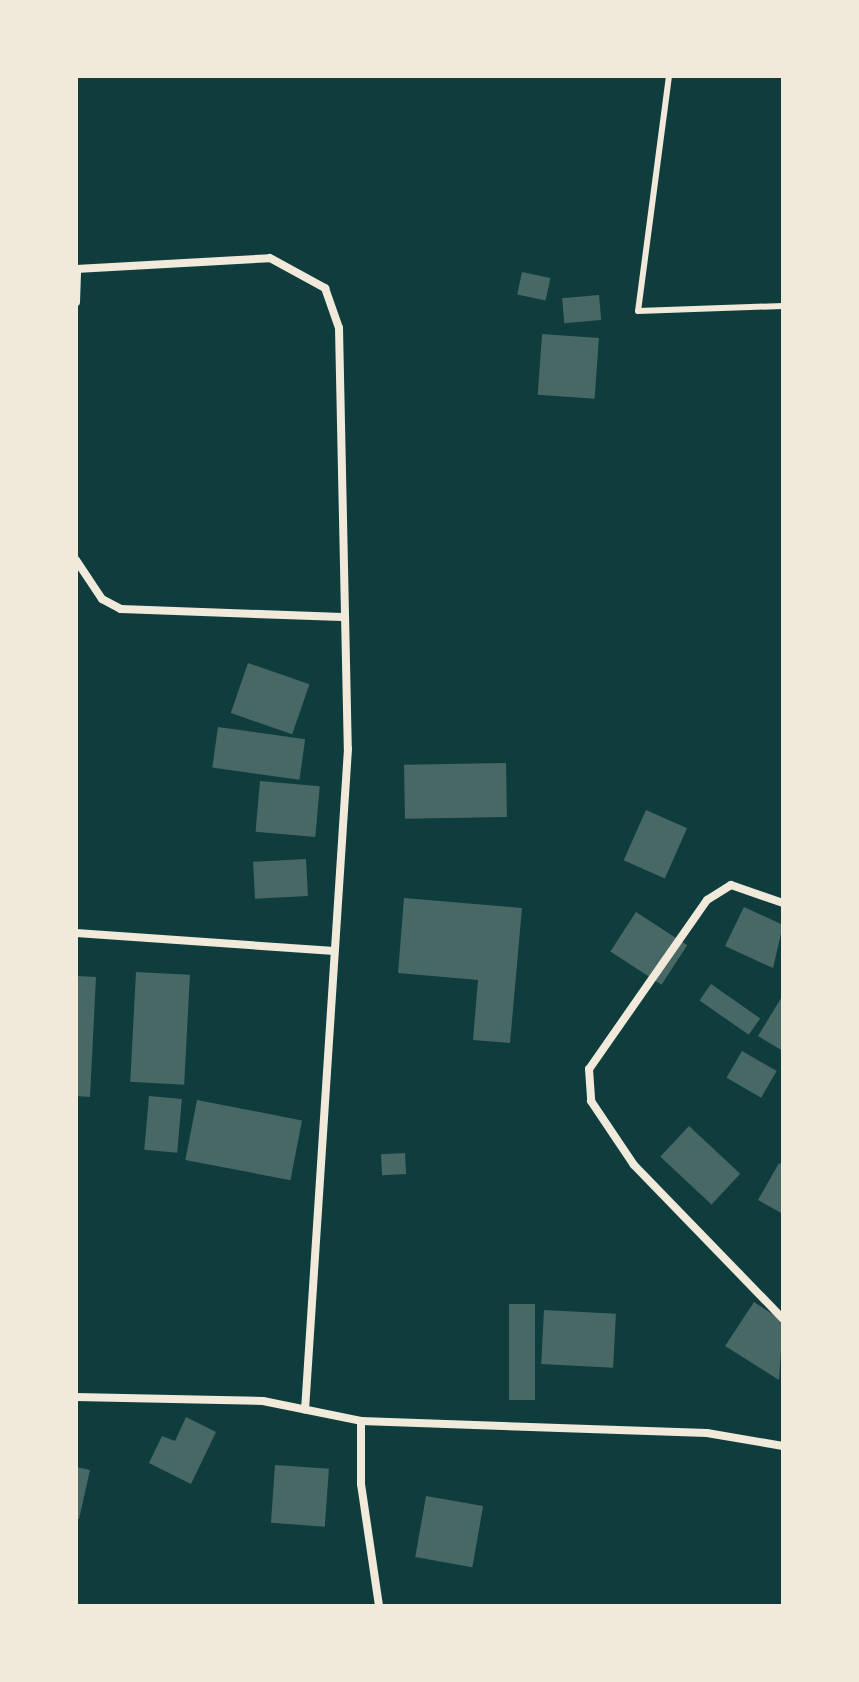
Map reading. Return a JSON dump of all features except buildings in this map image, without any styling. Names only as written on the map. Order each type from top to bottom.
[{"type":"street","points":[[76,302],[77,269],[270,258],[325,288],[339,328],[342,617],[348,749],[305,1410]]},
{"type":"street","points":[[76,560],[102,599],[121,609],[342,617]]},
{"type":"street","points":[[783,903],[731,885],[707,900],[589,1069],[591,1101],[634,1165],[783,1319]]},
{"type":"street","points":[[76,933],[334,951]]},
{"type":"street","points":[[76,1397],[263,1401],[361,1421],[707,1433],[783,1446]]},
{"type":"street","points":[[361,1421],[361,1484],[379,1606]]},
{"type":"lane","points":[[669,76],[638,311],[783,306]]}]
